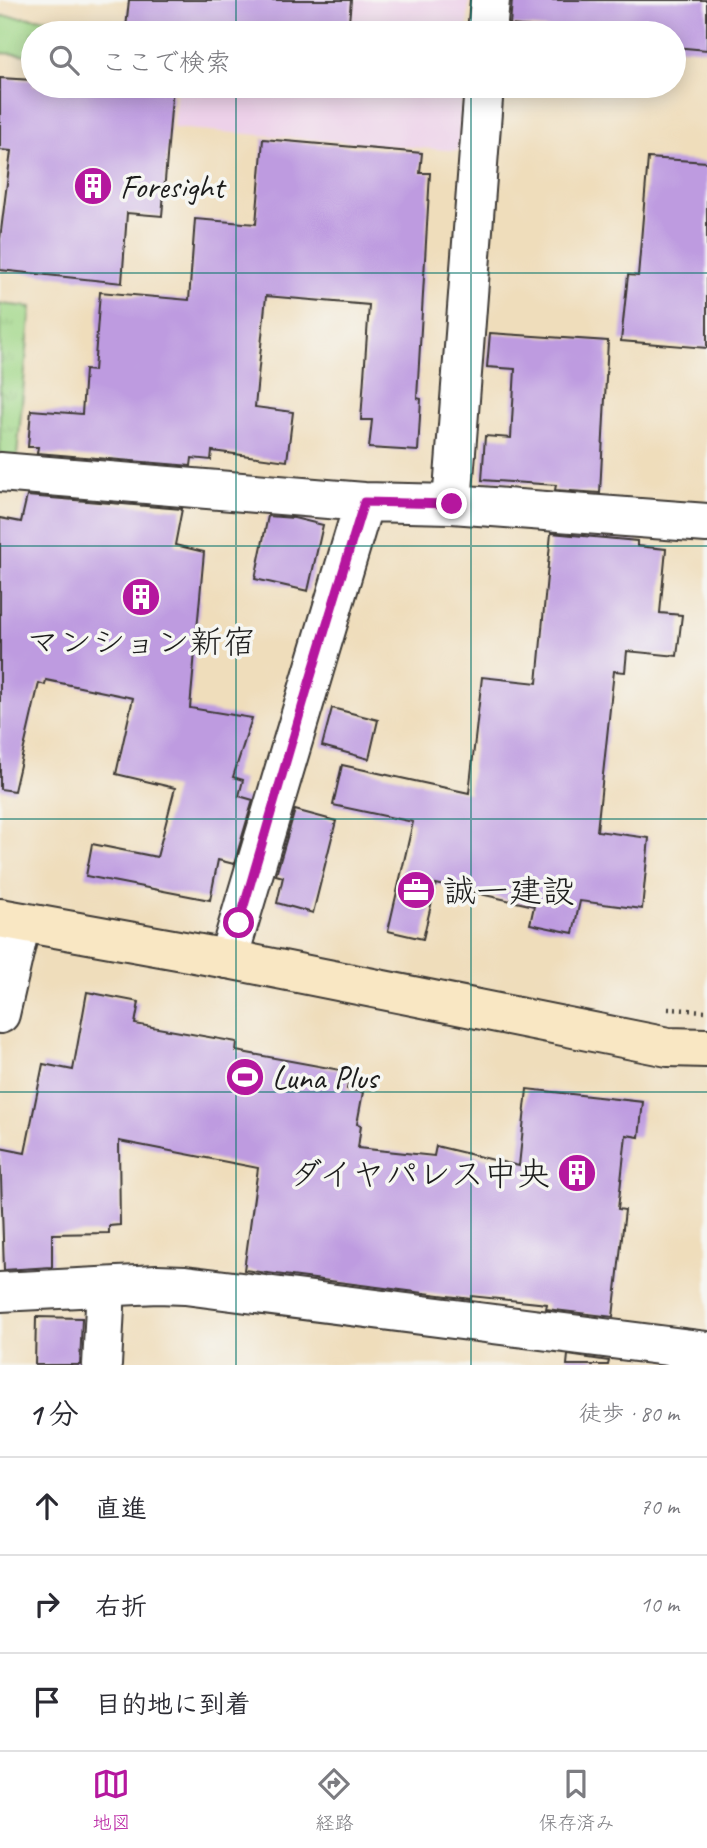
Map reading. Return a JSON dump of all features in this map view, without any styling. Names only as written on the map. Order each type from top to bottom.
[{"type":"street","points":[[488,21],[489,0]]},
{"type":"street","points":[[452,504],[483,98]]},
{"type":"street","points":[[0,472],[364,502],[452,504],[707,523]]},
{"type":"street","points":[[228,959],[364,502]]},
{"type":"street","points":[[0,1014],[10,920],[228,959],[668,1046],[707,1048]]},
{"type":"street","points":[[0,1292],[185,1284],[707,1351]]},
{"type":"street","points":[[102,1365],[106,1287]]},
{"type":"path","points":[[668,1010],[707,1011]]},
{"type":"shaded area","points":[[185,0],[469,0],[468,21],[183,21]]},
{"type":"shaded area","points":[[176,98],[462,98],[458,151],[173,128]]},
{"type":"green space","points":[[0,16],[65,20],[21,21],[21,54],[0,53]]},
{"type":"green space","points":[[0,304],[31,307],[17,456],[0,454]]},
{"type":"building","points":[[129,0],[351,0],[349,21],[127,21]]},
{"type":"building","points":[[512,0],[707,0],[707,50],[686,48],[686,21],[510,21]]},
{"type":"building","points":[[0,78],[21,79],[21,98],[172,98],[162,216],[127,213],[122,283],[0,270],[0,239],[11,151],[0,150]]},
{"type":"building","points":[[263,139],[422,153],[420,173],[430,173],[417,398],[421,399],[418,451],[369,448],[372,420],[361,420],[369,305],[266,296],[255,407],[293,412],[287,461],[212,451],[211,460],[192,458],[191,466],[37,453],[38,447],[28,447],[31,410],[82,414],[85,370],[94,371],[100,292],[189,300],[195,219],[256,224]]},
{"type":"building","points":[[648,158],[707,162],[707,348],[621,341],[628,275],[638,276]]},
{"type":"building","points":[[490,333],[608,341],[600,493],[555,490],[556,485],[482,480],[485,436],[511,438],[515,369],[487,367]]},
{"type":"building","points":[[27,496],[182,509],[175,545],[204,552],[190,708],[252,718],[233,777],[243,780],[239,796],[253,800],[234,864],[218,860],[210,900],[86,876],[92,844],[157,857],[175,788],[116,774],[133,698],[46,680],[45,685],[39,683],[14,791],[0,789],[0,518],[21,522]]},
{"type":"building","points":[[268,516],[294,518],[323,525],[308,591],[255,579]]},
{"type":"building","points":[[551,533],[637,541],[637,546],[666,549],[660,613],[682,615],[677,656],[627,651],[625,672],[614,671],[597,831],[649,838],[642,909],[580,901],[573,933],[530,924],[534,906],[436,884],[423,939],[388,931],[413,822],[333,805],[342,765],[469,793],[482,677],[537,683]]},
{"type":"building","points":[[332,708],[378,720],[369,759],[322,746]]},
{"type":"building","points":[[295,810],[336,821],[313,913],[277,903],[283,877],[276,875]]},
{"type":"building","points":[[87,992],[139,1002],[135,1024],[237,1042],[236,1051],[351,1072],[347,1089],[363,1092],[357,1124],[361,1125],[358,1148],[434,1156],[436,1146],[519,1166],[527,1089],[643,1102],[639,1137],[626,1135],[618,1209],[625,1210],[613,1317],[546,1309],[547,1304],[471,1296],[471,1299],[244,1270],[258,1168],[119,1141],[120,1225],[109,1226],[109,1233],[52,1234],[52,1267],[4,1270],[0,1148],[25,1153],[43,1064],[73,1070]]},
{"type":"building","points":[[36,1317],[82,1318],[80,1365],[35,1365]]},
{"type":"building","points":[[568,1355],[609,1361],[608,1365],[567,1365]]},
{"type":"place","name":"Foresight","points":[[93,186]]},
{"type":"place","name":"マンション新宿","points":[[141,597]]},
{"type":"place","name":"誠一建設","points":[[416,890]]},
{"type":"place","name":"Luna Plus","points":[[245,1077]]},
{"type":"place","name":"ダイヤパレス中央","points":[[577,1173]]},
{"type":"route","points":[[239,923],[364,502],[452,504]]}]
